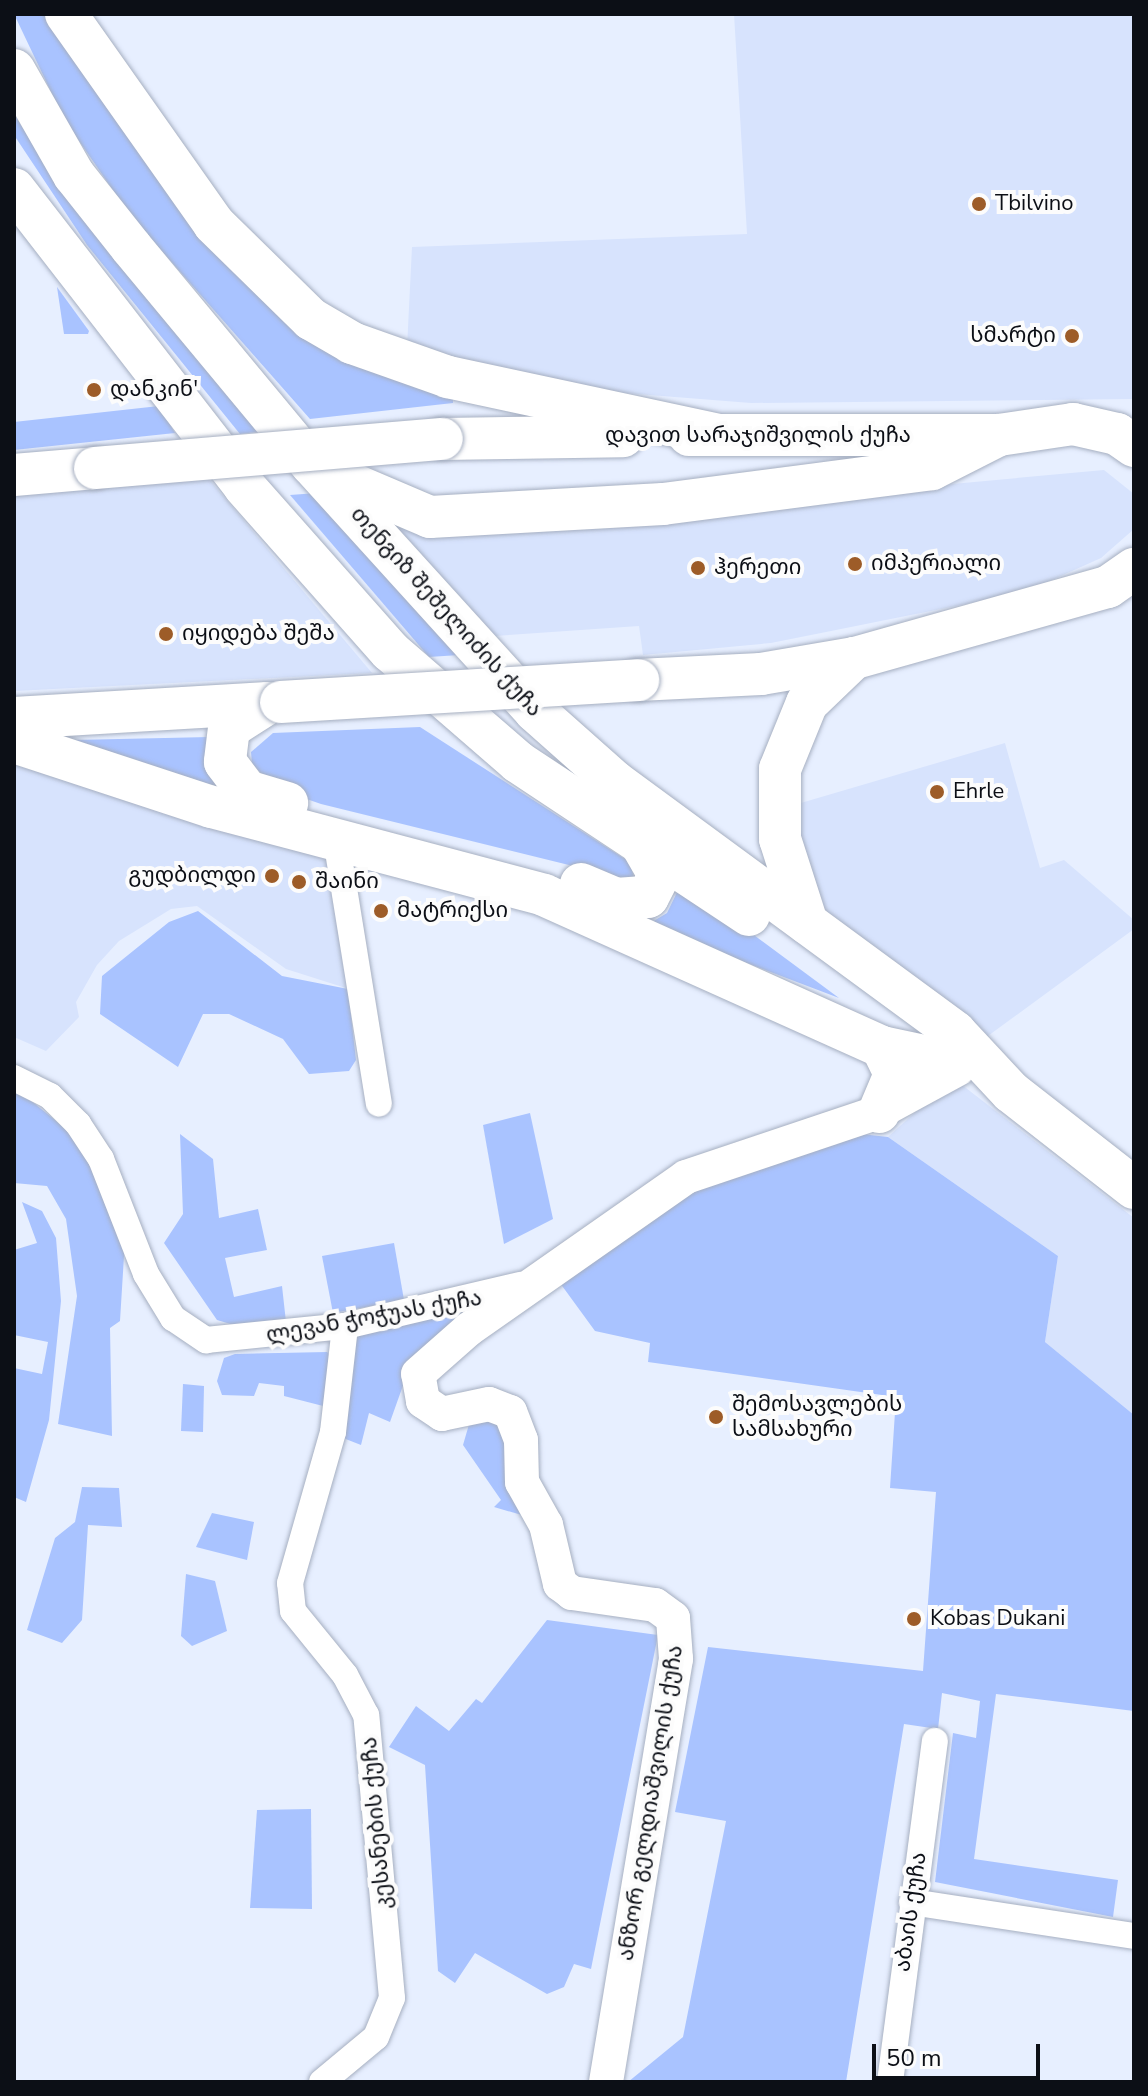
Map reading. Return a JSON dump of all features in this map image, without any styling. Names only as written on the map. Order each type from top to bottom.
[{"type":"main road","points":[[66,14],[214,224],[311,319],[352,343],[448,377],[715,434]]},
{"type":"main road","name":"თენგიზ შეშელიძის ქუჩა","points":[[14,70],[74,175],[312,465],[535,711],[615,782],[955,1032],[1011,1092],[1134,1188]]},
{"type":"main road","name":"თენგიზ შეშელიძის ქუჩა","points":[[14,189],[244,486],[390,651],[518,762],[829,970],[953,1065],[1011,1092]]},
{"type":"main road","name":"დავით სარაჯიშვილის ქუჩა","points":[[14,475],[442,439],[715,434],[999,435],[1073,424],[1117,434],[1134,446]]},
{"type":"main road","points":[[312,465],[430,517],[663,504],[860,483],[932,469],[999,435]]},
{"type":"main road","points":[[14,718],[761,674],[855,658],[1121,578]]},
{"type":"main road","points":[[807,923],[780,839],[778,779],[807,703],[855,658]]},
{"type":"main road","points":[[274,702],[238,719],[223,749],[229,774],[257,796],[454,842],[629,900],[648,897],[659,884],[640,842]]},
{"type":"main road","points":[[14,742],[336,839],[544,895],[882,1047],[953,1065]]},
{"type":"main road","points":[[882,1047],[895,1074],[896,1105]]},
{"type":"street","points":[[336,839],[379,1104]]},
{"type":"street","name":"ანზორ გელდიაშვილის ქუჩა","points":[[606,2082],[676,1659],[673,1618],[655,1605],[572,1593],[560,1584],[546,1525],[522,1482],[521,1440],[510,1412],[489,1404],[442,1414],[418,1388],[424,1362],[539,1278],[703,1167],[896,1105],[953,1065]]},
{"type":"street","name":"ლევან ჭოჭუას ქუჩა","points":[[14,1078],[50,1096],[94,1147],[146,1274],[173,1318],[206,1340],[345,1326],[539,1278]]},
{"type":"street","name":"კესანების ქუჩა","points":[[322,2082],[376,2037],[392,1998],[368,1725],[345,1675],[293,1611],[290,1583],[333,1432],[345,1326]]},
{"type":"street","name":"აბაის ქუჩა","points":[[890,2082],[935,1741]]},
{"type":"street","points":[[912,1902],[1134,1936]]},
{"type":"shaded area","points":[[14,14],[58,14],[233,260],[453,387],[453,403],[310,419],[130,215],[64,119]]},
{"type":"shaded area","points":[[734,14],[1134,14],[1134,399],[751,403],[599,391],[407,348],[412,247],[747,234]]},
{"type":"shaded area","points":[[14,114],[46,165],[264,431],[240,434],[87,245],[14,135]]},
{"type":"shaded area","points":[[57,287],[89,331],[88,334],[64,334]]},
{"type":"shaded area","points":[[159,406],[175,433],[14,450],[14,422]]},
{"type":"shaded area","points":[[1104,470],[1134,494],[1134,529],[1101,558],[1025,592],[771,643],[643,655],[639,626],[494,636],[381,509],[898,489]]},
{"type":"shaded area","points":[[208,478],[372,673],[14,691],[14,491]]},
{"type":"shaded area","points":[[317,493],[459,655],[429,657],[290,495]]},
{"type":"shaded area","points":[[420,727],[631,863],[634,881],[321,804],[275,788],[252,764],[251,752],[273,733]]},
{"type":"shaded area","points":[[210,737],[206,756],[221,796],[73,740]]},
{"type":"shaded area","points":[[1005,743],[1040,868],[1064,860],[1134,920],[1134,929],[981,1041],[853,942],[806,890],[794,805]]},
{"type":"shaded area","points":[[14,765],[334,857],[349,989],[286,969],[197,906],[171,909],[119,941],[97,965],[76,1002],[79,1017],[46,1051],[14,1037]]},
{"type":"shaded area","points":[[682,882],[839,998],[647,925],[667,913]]},
{"type":"shaded area","points":[[198,911],[282,976],[348,989],[356,1060],[349,1071],[309,1074],[283,1039],[229,1014],[203,1014],[178,1067],[100,1014],[102,976],[169,922]]},
{"type":"shaded area","points":[[953,1078],[1134,1218],[1134,1415],[1045,1342],[1058,1256],[888,1137]]},
{"type":"shaded area","points":[[14,1087],[71,1133],[98,1173],[125,1240],[120,1321],[110,1328],[112,1436],[58,1424],[77,1296],[66,1219],[47,1186],[14,1183]]},
{"type":"shaded area","points":[[530,1113],[553,1219],[504,1244],[483,1125]]},
{"type":"shaded area","points":[[852,1133],[888,1137],[1058,1256],[1045,1342],[1134,1415],[1134,1711],[996,1694],[974,1859],[1118,1880],[1113,1917],[935,1882],[953,1733],[976,1738],[980,1701],[942,1693],[938,1729],[904,1724],[846,2082],[628,2082],[683,2037],[726,1821],[675,1812],[708,1647],[923,1671],[936,1492],[890,1488],[896,1397],[648,1362],[650,1343],[595,1331],[560,1283],[703,1185]]},
{"type":"shaded area","points":[[180,1134],[213,1159],[219,1218],[258,1209],[267,1250],[225,1258],[234,1297],[282,1286],[286,1322],[244,1328],[217,1320],[164,1243],[183,1214]]},
{"type":"shaded area","points":[[22,1202],[42,1211],[56,1238],[61,1301],[49,1420],[26,1502],[14,1497],[14,1368],[42,1374],[48,1342],[14,1335],[14,1250],[37,1243]]},
{"type":"shaded area","points":[[394,1243],[404,1300],[333,1313],[322,1256]]},
{"type":"shaded area","points":[[496,1299],[411,1363],[390,1422],[369,1413],[361,1445],[338,1436],[351,1338]]},
{"type":"shaded area","points":[[327,1352],[334,1359],[327,1407],[284,1396],[284,1386],[259,1383],[254,1396],[222,1395],[217,1381],[224,1358],[235,1354]]},
{"type":"shaded area","points":[[183,1384],[204,1386],[203,1432],[181,1431]]},
{"type":"shaded area","points":[[470,1421],[497,1421],[532,1518],[494,1507],[501,1500],[463,1445]]},
{"type":"shaded area","points":[[82,1487],[119,1488],[122,1527],[88,1525],[82,1620],[62,1643],[27,1630],[55,1538],[75,1522]]},
{"type":"shaded area","points":[[212,1513],[254,1522],[247,1560],[196,1547]]},
{"type":"shaded area","points":[[186,1574],[215,1581],[227,1631],[192,1646],[181,1636]]},
{"type":"shaded area","points":[[547,1620],[658,1635],[591,1969],[574,1964],[564,1987],[547,1994],[475,1953],[455,1983],[438,1971],[425,1765],[389,1747],[416,1706],[449,1731],[476,1699],[482,1703]]},
{"type":"shaded area","points":[[311,1809],[312,1909],[250,1908],[257,1810]]},
{"type":"place","name":"Tbilvino","points":[[979,204]]},
{"type":"place","name":"სმარტი","points":[[1072,336]]},
{"type":"place","name":"დანკინ'","points":[[94,390]]},
{"type":"place","name":"იმპერიალი","points":[[855,564]]},
{"type":"place","name":"ჰერეთი","points":[[698,568]]},
{"type":"place","name":"იყიდება შეშა","points":[[166,634]]},
{"type":"place","name":"Ehrle","points":[[937,792]]},
{"type":"place","name":"გუდბილდი","points":[[272,876]]},
{"type":"place","name":"შაინი","points":[[299,882]]},
{"type":"place","name":"მატრიქსი","points":[[381,911]]},
{"type":"place","name":"შემოსავლების სამსახური","points":[[716,1417]]},
{"type":"place","name":"Kobas Dukani","points":[[914,1619]]}]
